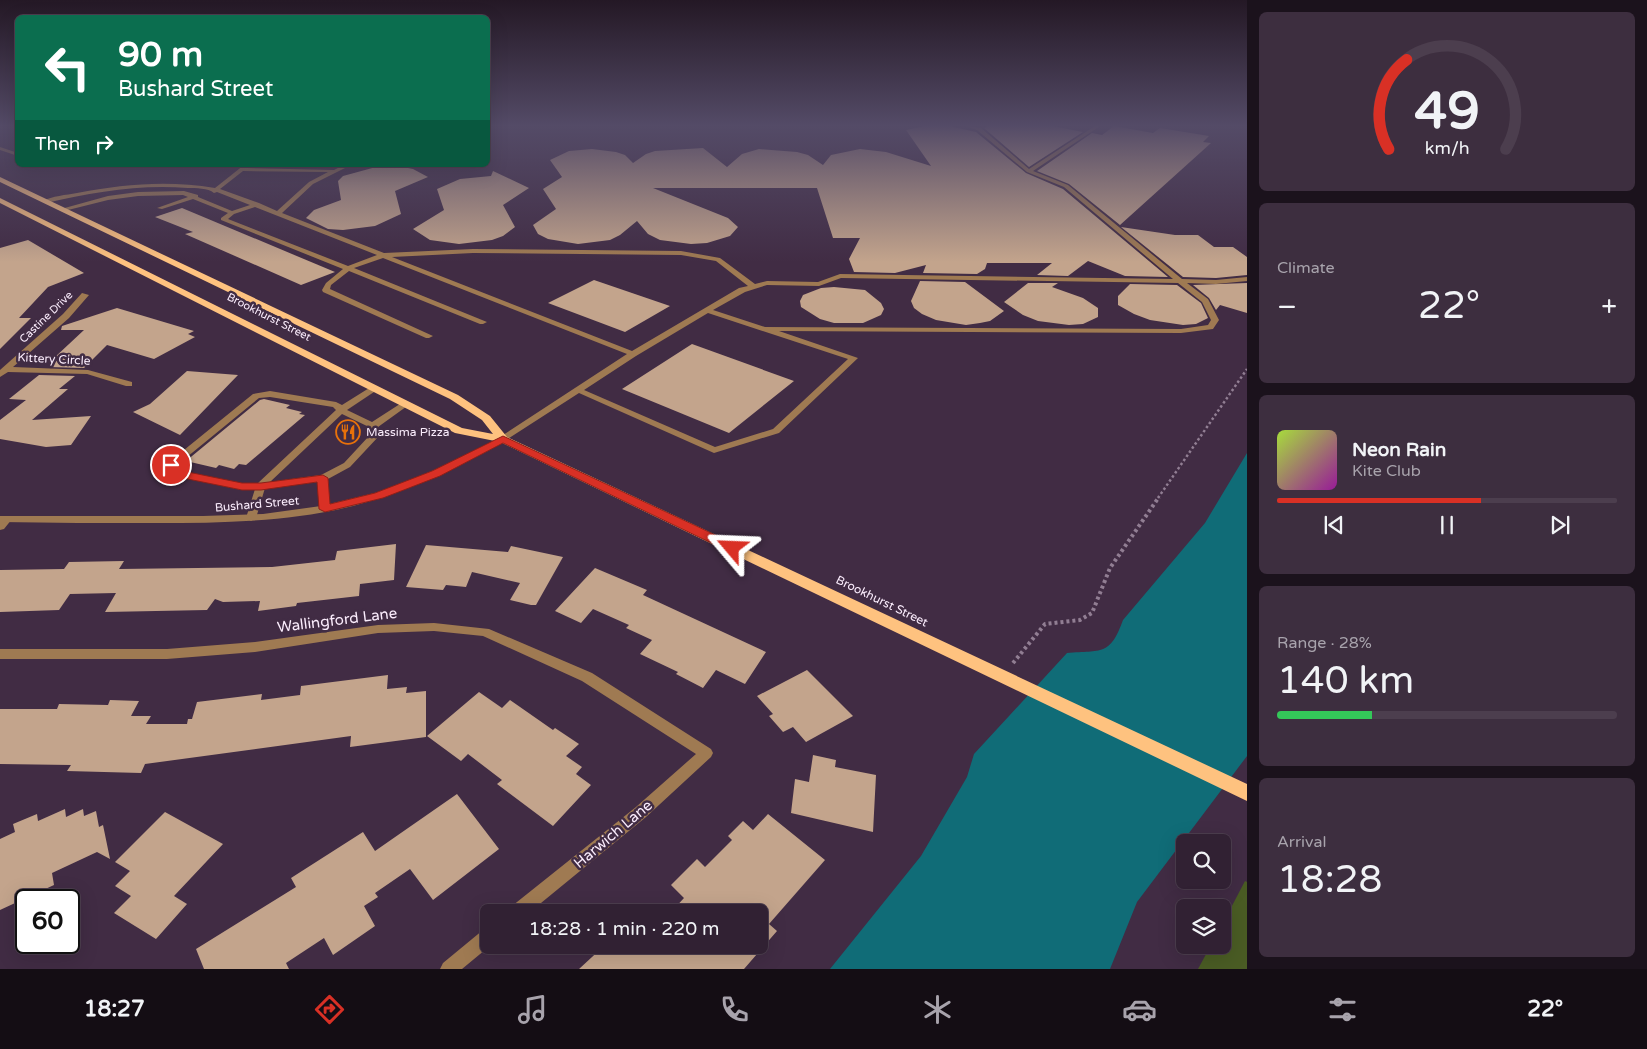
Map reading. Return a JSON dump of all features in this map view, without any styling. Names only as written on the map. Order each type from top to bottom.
[{"type":"main road","name":"Brookhurst Street","points":[[0,179],[48,204],[64,209],[454,397],[486,418],[503,439]]},
{"type":"main road","name":"Brookhurst Street","points":[[0,200],[459,431],[503,439],[1247,793]]},
{"type":"main road","points":[[25,212],[35,210]]},
{"type":"street","points":[[160,208],[218,190],[239,171]]},
{"type":"street","points":[[279,213],[311,183],[334,171]]},
{"type":"street","points":[[764,329],[1181,332],[1210,327],[1215,320],[1205,301],[1072,190],[1029,172]]},
{"type":"street","points":[[48,204],[116,187],[202,186],[218,190],[633,354]]},
{"type":"street","points":[[64,209],[108,198],[138,194],[184,193],[232,213]]},
{"type":"street","points":[[257,204],[232,213],[223,219],[483,322]]},
{"type":"street","points":[[430,336],[326,290],[328,284],[349,268],[384,255],[473,251],[681,253],[718,259],[754,287]]},
{"type":"street","name":"Bushard Street","points":[[2,522],[220,520],[251,518],[325,509],[378,495],[436,474],[503,439],[633,354],[742,290],[767,283],[819,284],[840,276],[1216,282],[1247,279]]},
{"type":"street","name":"Castine Drive","points":[[3,372],[66,316],[85,295]]},
{"type":"street","points":[[578,390],[714,450],[776,431],[854,358],[708,310]]},
{"type":"street","name":"Kittery Circle","points":[[3,372],[88,372],[129,384]]},
{"type":"street","points":[[251,518],[261,486],[341,410],[374,388]]},
{"type":"street","points":[[270,394],[322,401],[336,405],[341,410],[372,426],[374,436],[347,465],[323,478],[261,486],[242,486],[172,472],[171,465],[256,396],[270,394]]},
{"type":"street","points":[[372,426],[406,404]]},
{"type":"street","points":[[323,478],[325,509]]},
{"type":"street","name":"Wallingford Lane","points":[[0,654],[167,654],[255,647],[378,629],[434,628],[485,632],[587,677],[706,753]]},
{"type":"street","name":"Harwich Lane","points":[[528,904],[640,812],[706,753]]},
{"type":"street","points":[[449,969],[480,943]]},
{"type":"path","points":[[1002,677],[1040,627],[1049,623],[1088,618],[1094,611],[1104,579],[1110,568],[1247,369]]},
{"type":"shaded area","points":[[1247,453],[1247,756],[1188,834],[1176,834],[1176,850],[1137,902],[1110,969],[830,969],[921,856],[967,777],[974,754],[1067,653],[1097,651],[1103,649],[1114,640],[1123,620],[1205,523]]},
{"type":"shaded area","points":[[1245,881],[1247,882],[1247,969],[1198,969],[1206,954],[1231,954],[1231,908]]},
{"type":"building","points":[[361,171],[417,171],[428,177],[395,191],[401,214],[375,226],[343,230],[328,229],[306,218],[314,210],[341,200],[338,181],[343,176]]},
{"type":"building","points":[[493,171],[529,188],[503,205],[515,227],[503,236],[492,240],[459,244],[430,240],[413,229],[444,210],[437,189],[460,179],[491,176]]},
{"type":"building","points":[[558,171],[1024,171],[1063,189],[1168,277],[1125,276],[1088,261],[1068,276],[1037,275],[1052,263],[987,263],[985,269],[977,274],[923,273],[926,265],[895,273],[854,272],[849,259],[860,238],[833,238],[817,188],[653,188],[728,218],[738,227],[730,236],[707,243],[691,244],[660,240],[648,234],[637,221],[620,235],[610,240],[578,244],[548,239],[538,234],[533,225],[556,209],[543,189],[562,177]]},
{"type":"building","points":[[1038,171],[1180,171],[1120,225],[1069,184]]},
{"type":"building","points":[[182,208],[335,272],[301,285],[185,234],[193,232],[155,217]]},
{"type":"building","points":[[1121,227],[1175,235],[1198,235],[1214,247],[1233,247],[1247,257],[1247,275],[1216,278],[1183,277]]},
{"type":"building","points":[[28,240],[84,273],[48,287],[19,318],[31,318],[0,349],[0,248]]},
{"type":"building","points":[[594,280],[670,306],[625,332],[548,303]]},
{"type":"building","points":[[920,281],[965,282],[1004,311],[990,321],[966,325],[936,320],[914,308],[911,301]]},
{"type":"building","points":[[1028,283],[1058,283],[1052,287],[1083,298],[1098,308],[1098,317],[1083,324],[1069,325],[1038,321],[1023,315],[1004,302]]},
{"type":"building","points":[[1247,283],[1247,313],[1220,305],[1216,310],[1209,298],[1193,285]]},
{"type":"building","points":[[1130,284],[1177,285],[1201,303],[1208,318],[1196,324],[1183,325],[1150,320],[1134,314],[1118,305],[1118,296]]},
{"type":"building","points":[[834,287],[865,290],[881,303],[884,309],[881,315],[863,323],[834,323],[820,319],[801,307],[800,301],[803,295],[821,288]]},
{"type":"building","points":[[117,308],[194,331],[188,334],[195,337],[154,359],[107,345],[84,368],[49,367],[60,358],[54,358],[84,330],[61,330],[62,326]]},
{"type":"building","points":[[692,344],[794,381],[729,433],[622,389]]},
{"type":"building","points":[[187,371],[238,375],[180,435],[133,412],[150,404]]},
{"type":"building","points":[[39,375],[75,376],[59,389],[68,389],[32,420],[91,416],[71,445],[46,447],[0,439],[0,420],[26,400],[9,399]]},
{"type":"building","points":[[264,399],[290,405],[286,408],[302,412],[299,414],[305,415],[246,465],[239,464],[234,469],[219,465],[216,468],[186,461],[260,400]]},
{"type":"building","points":[[396,544],[394,580],[360,584],[359,596],[297,603],[296,606],[258,611],[260,601],[223,602],[215,599],[207,610],[105,612],[116,593],[70,594],[59,610],[0,612],[0,570],[64,569],[69,562],[124,561],[119,569],[272,567],[335,560],[337,551]]},
{"type":"building","points":[[426,545],[508,552],[511,546],[563,557],[536,605],[531,605],[510,600],[520,583],[472,572],[466,587],[446,585],[443,590],[406,587]]},
{"type":"building","points":[[595,568],[647,590],[643,595],[766,652],[745,684],[716,670],[703,688],[676,674],[678,672],[640,654],[652,640],[626,628],[629,625],[593,609],[581,623],[555,611]]},
{"type":"building","points":[[807,670],[853,716],[806,742],[793,727],[783,732],[769,716],[773,714],[757,696]]},
{"type":"building","points":[[388,675],[387,689],[407,687],[406,693],[426,691],[426,737],[350,747],[351,736],[145,764],[141,773],[67,771],[71,765],[0,764],[0,709],[57,709],[59,704],[108,705],[110,700],[139,701],[131,716],[151,716],[146,724],[187,724],[188,719],[192,719],[197,702],[262,694],[261,700],[300,695],[301,686]]},
{"type":"building","points":[[479,692],[502,708],[510,700],[553,730],[555,728],[579,744],[566,756],[582,767],[576,774],[591,785],[553,826],[497,784],[502,780],[468,754],[461,761],[427,736]]},
{"type":"building","points":[[813,755],[836,760],[835,767],[876,775],[873,832],[791,813],[795,779],[809,782]]},
{"type":"building","points":[[457,794],[499,849],[433,900],[410,869],[375,893],[378,897],[364,906],[375,926],[333,955],[324,938],[286,963],[289,969],[204,969],[196,949],[296,887],[291,878],[363,832],[375,851]]},
{"type":"building","points":[[65,809],[66,817],[83,809],[84,816],[96,811],[99,827],[103,825],[110,859],[97,852],[52,873],[54,885],[45,889],[15,889],[15,903],[0,910],[0,839],[15,832],[13,824],[37,814],[38,821]]},
{"type":"building","points":[[165,812],[223,844],[174,896],[187,904],[156,939],[114,913],[131,896],[115,886],[130,871],[115,862]]},
{"type":"building","points":[[768,814],[825,860],[769,924],[777,931],[768,941],[768,904],[678,904],[684,898],[671,885],[697,859],[705,867],[732,840],[728,836],[743,821],[753,830]]},
{"type":"building","points":[[595,954],[757,954],[744,969],[579,969]]},
{"type":"place","name":"Massima Pizza","points":[[348,432]]},
{"type":"route","points":[[171,465],[172,472],[242,486],[261,486],[323,478],[325,509],[378,495],[436,474],[503,439],[732,548]]}]
